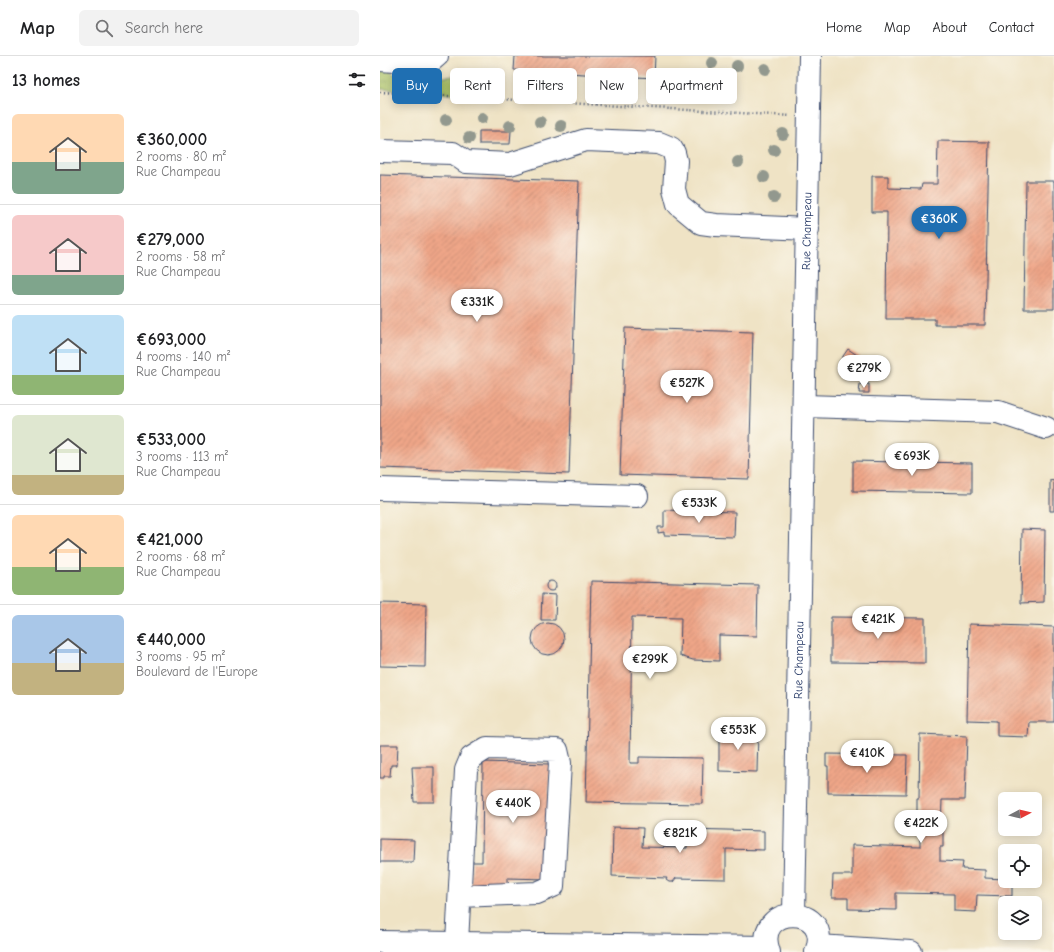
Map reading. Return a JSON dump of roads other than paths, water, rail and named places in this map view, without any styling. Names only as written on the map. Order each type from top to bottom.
[{"type":"street","points":[[380,60],[423,63],[430,62],[438,56]]},
{"type":"street","name":"Rue Champeau","points":[[794,914],[808,228],[810,56]]},
{"type":"street","points":[[380,151],[452,154],[466,162],[510,164],[586,140],[659,143],[671,148],[674,153],[676,161],[674,189],[678,204],[701,223],[716,225],[808,228]]},
{"type":"street","points":[[804,406],[998,412],[1046,428]]},
{"type":"street","points":[[380,489],[636,496]]},
{"type":"street","points":[[457,943],[466,770],[471,758],[487,748],[557,750],[560,763],[553,886],[537,893],[460,896]]},
{"type":"street","points":[[387,946],[457,943],[768,949],[768,935],[773,924],[786,915],[794,914],[803,916],[811,921],[816,928],[819,937],[818,949],[911,952]]}]
